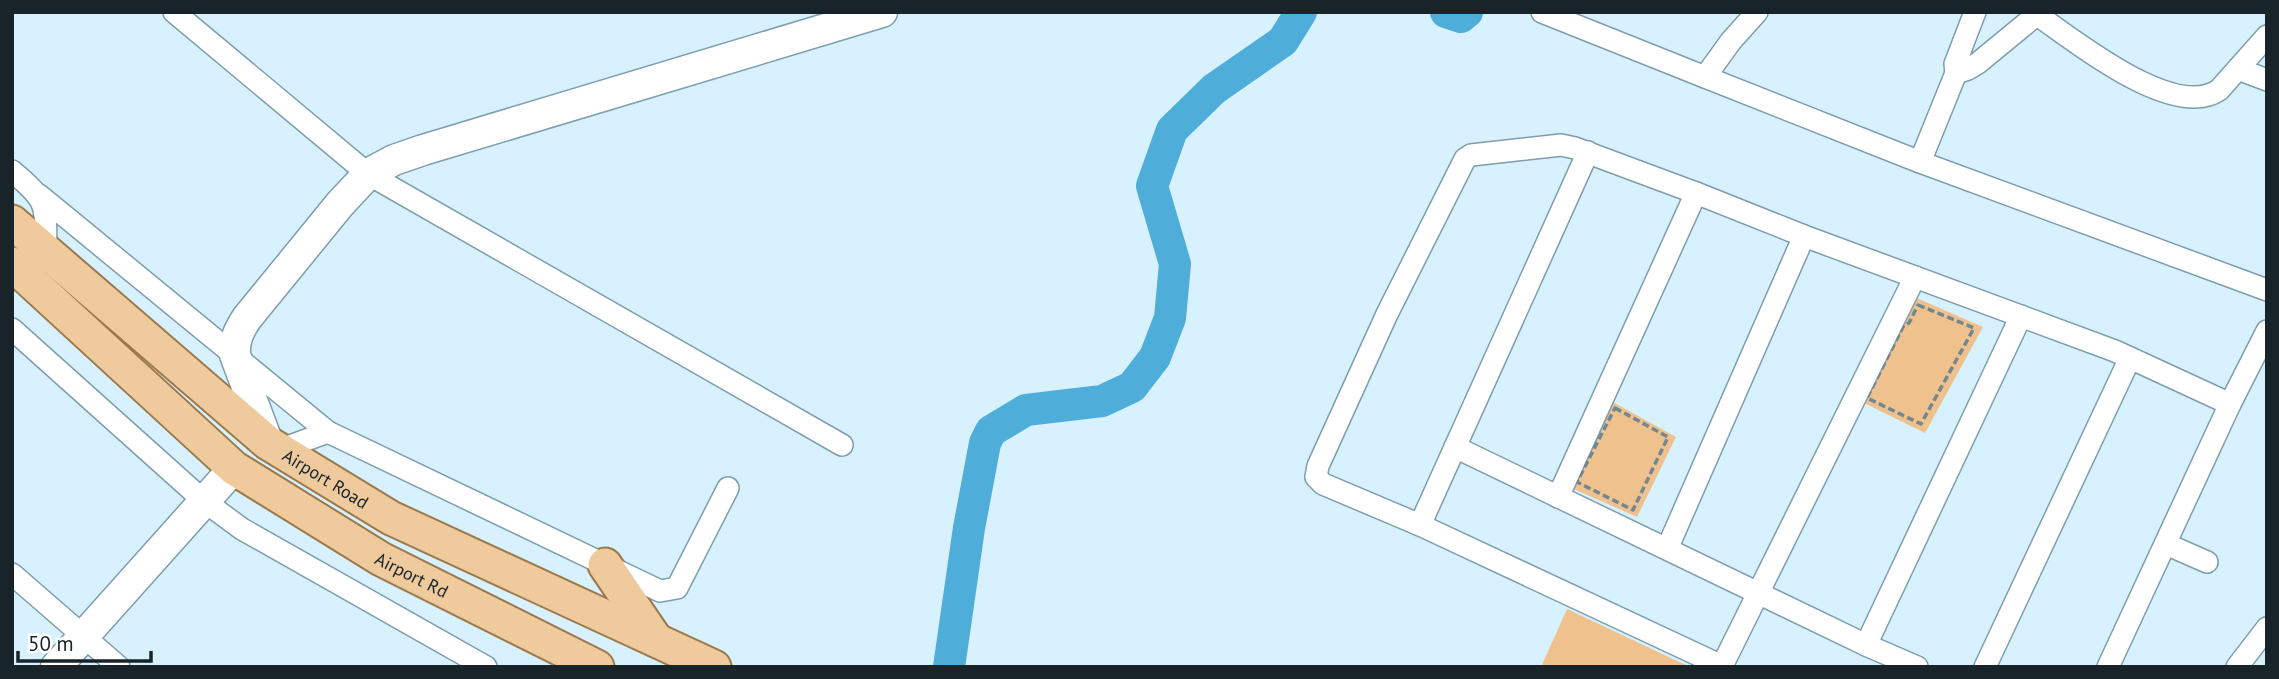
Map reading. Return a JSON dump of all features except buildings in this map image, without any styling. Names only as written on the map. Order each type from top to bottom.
[{"type":"main road","name":"Airport Road","points":[[12,222],[273,446],[391,518],[702,661]]},
{"type":"main road","name":"Airport Rd","points":[[12,264],[234,468],[382,559],[596,666]]},
{"type":"main road","points":[[605,565],[656,640]]},
{"type":"main road","points":[[589,667],[596,666]]},
{"type":"street","points":[[174,12],[368,174],[842,445]]},
{"type":"street","points":[[328,432],[273,446],[234,355],[234,344],[247,318],[340,204],[368,174],[394,160],[423,150],[882,12]]},
{"type":"street","points":[[1704,77],[1757,12]]},
{"type":"street","points":[[1920,162],[1956,72],[1955,64],[1975,12]]},
{"type":"street","points":[[1956,72],[1968,69],[1978,62],[2038,13],[2130,77],[2175,95],[2199,99],[2209,97],[2219,90],[2267,36]]},
{"type":"street","points":[[1546,14],[1920,162],[2267,290]]},
{"type":"street","points":[[2238,69],[2267,80]]},
{"type":"street","points":[[1915,277],[1723,666],[1420,525],[1323,484],[1316,477],[1318,466],[1393,302],[1465,159],[1471,155],[1546,145],[1561,145],[1588,152],[2130,358],[2230,404]]},
{"type":"street","points":[[1420,525],[1588,152]]},
{"type":"street","points":[[12,171],[328,432],[660,591],[677,588],[728,488]]},
{"type":"street","points":[[1558,496],[1696,193]]},
{"type":"street","points":[[39,195],[44,205],[46,252]]},
{"type":"street","points":[[1667,549],[1804,236]]},
{"type":"street","points":[[1866,645],[2021,316]]},
{"type":"street","points":[[12,329],[204,501],[262,542],[486,667]]},
{"type":"street","points":[[2108,667],[2230,404],[2264,342]]},
{"type":"street","points":[[1984,667],[2130,358]]},
{"type":"street","points":[[1455,447],[1917,667]]},
{"type":"street","points":[[57,667],[234,468]]},
{"type":"street","points":[[2166,544],[2207,562]]},
{"type":"street","points":[[12,574],[119,667]]},
{"type":"street","points":[[2237,667],[2267,628]]},
{"type":"path","points":[[1918,305],[1974,328],[1921,424],[1867,398],[1904,325],[1909,323],[1918,305]]},
{"type":"path","points":[[1615,408],[1668,437],[1633,510],[1577,482],[1615,408]]},
{"type":"shaded area","points":[[1912,296],[1983,327],[1925,433],[1860,401]]},
{"type":"shaded area","points":[[1611,401],[1676,437],[1637,517],[1567,486]]},
{"type":"shaded area","points":[[1567,609],[1690,667],[1541,667]]},
{"type":"waterway","points":[[949,667],[969,528],[985,443],[991,431],[1026,410],[1102,401],[1132,387],[1155,357],[1170,318],[1175,264],[1152,186],[1172,130],[1214,89],[1283,41],[1301,12]]},
{"type":"waterway","points":[[1446,12],[1461,17],[1467,12]]}]
